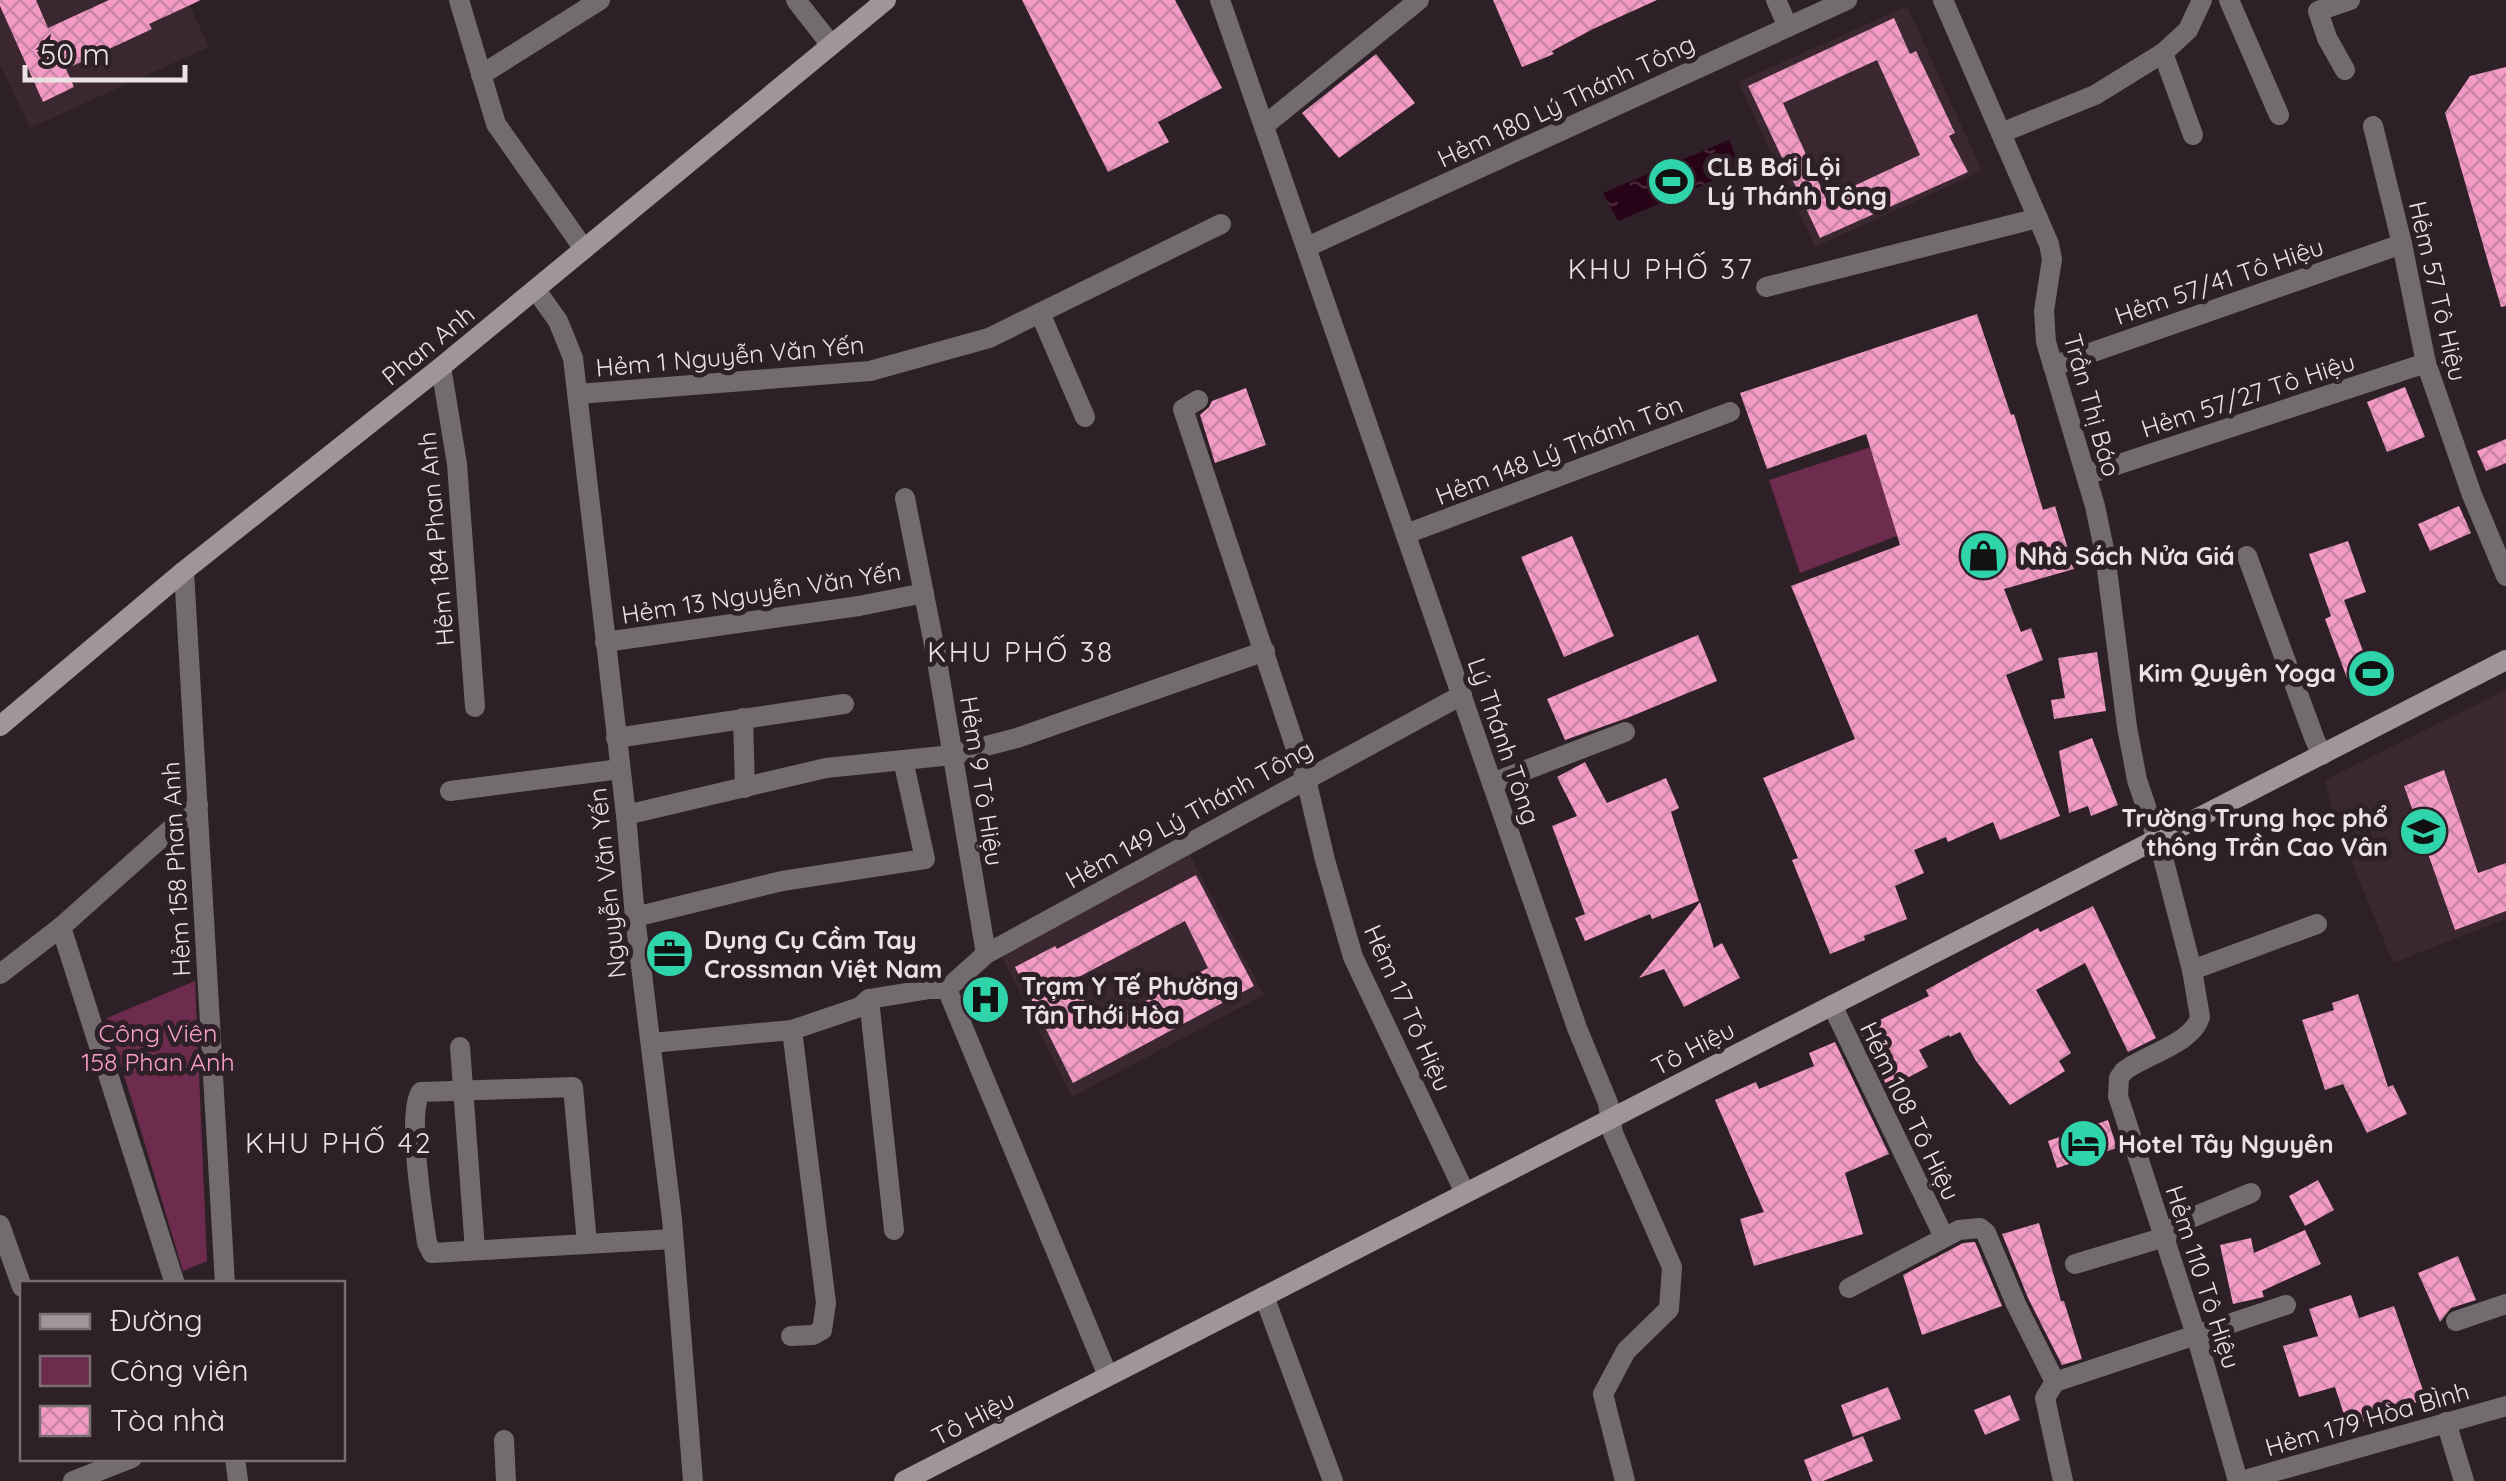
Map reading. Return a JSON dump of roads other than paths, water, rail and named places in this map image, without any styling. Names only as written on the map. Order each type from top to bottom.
[{"type":"street","points":[[481,75],[600,0]]},
{"type":"street","points":[[796,0],[831,45]]},
{"type":"street","name":"Phan Anh","points":[[0,726],[184,571],[536,290],[886,0]]},
{"type":"street","name":"Lý Thánh Tông","points":[[1220,0],[1577,1028],[1608,1103],[1614,1133],[1672,1267],[1670,1309],[1626,1351],[1604,1394],[1625,1481]]},
{"type":"street","points":[[1264,125],[1419,0]]},
{"type":"street","points":[[1776,0],[1788,27]]},
{"type":"street","name":"Hẻm 180 Lý Thánh Tông","points":[[1307,247],[1847,0]]},
{"type":"street","name":"Trần Thị Báo","points":[[1943,0],[2049,244],[2052,259],[2044,326],[2095,506],[2105,554],[2127,727],[2137,780],[2157,839]]},
{"type":"street","points":[[2000,133],[2094,95],[2163,53],[2188,30],[2202,0]]},
{"type":"street","points":[[2229,0],[2278,115]]},
{"type":"street","points":[[2344,70],[2326,38],[2318,11],[2350,0]]},
{"type":"street","points":[[461,1],[496,124],[584,250]]},
{"type":"street","points":[[2163,53],[2193,135]]},
{"type":"street","name":"Hẻm 57 Tô Hiệu","points":[[2373,126],[2426,363],[2472,495],[2506,576]]},
{"type":"street","points":[[1766,287],[2038,218]]},
{"type":"street","name":"Hẻm 1 Nguyễn Văn Yến","points":[[578,394],[870,371],[989,338],[1221,224]]},
{"type":"street","name":"Hẻm 57/41 Tô Hiệu","points":[[2053,366],[2402,244]]},
{"type":"street","name":"Nguyễn Văn Yến","points":[[536,290],[558,321],[574,358],[673,1239],[693,1481]]},
{"type":"street","points":[[1040,313],[1085,417]]},
{"type":"street","name":"Hẻm 57/27 Tô Hiệu","points":[[2086,475],[2426,363]]},
{"type":"street","name":"Hẻm 184 Phan Anh","points":[[441,367],[457,464],[475,707]]},
{"type":"street","name":"Hẻm 17 Tô Hiệu","points":[[1198,400],[1183,408],[1306,778],[1324,860],[1353,957],[1465,1194]]},
{"type":"street","name":"Hẻm 148 Lý Thánh Tôn","points":[[1406,534],[1730,412]]},
{"type":"street","name":"Hẻm 9 Tô Hiệu","points":[[906,498],[986,954]]},
{"type":"street","points":[[2247,556],[2322,754]]},
{"type":"street","name":"Hẻm 158 Phan Anh","points":[[184,571],[225,1281]]},
{"type":"street","name":"Hẻm 13 Nguyễn Văn Yến","points":[[604,642],[859,606],[924,593]]},
{"type":"street","points":[[626,815],[826,768],[952,756],[1017,738],[1265,652]]},
{"type":"street","name":"Tô Hiệu","points":[[904,1481],[2506,660]]},
{"type":"street","name":"Hẻm 149 Lý Thánh Tông","points":[[948,988],[986,954],[1462,695]]},
{"type":"street","points":[[616,738],[844,704]]},
{"type":"street","points":[[742,718],[745,788]]},
{"type":"street","points":[[1492,783],[1625,732]]},
{"type":"street","points":[[635,917],[782,880],[925,859],[903,760]]},
{"type":"street","points":[[450,791],[620,770]]},
{"type":"street","points":[[0,974],[60,927],[198,805]]},
{"type":"street","name":"Hẻm 110 Tô Hiệu","points":[[2157,839],[2192,970],[2199,1024],[2189,1035],[2132,1066],[2120,1078],[2118,1096],[2239,1481]]},
{"type":"street","points":[[2192,970],[2317,924]]},
{"type":"street","points":[[60,927],[174,1281]]},
{"type":"street","points":[[651,1043],[792,1030],[860,1007],[868,999],[948,988],[1108,1376]]},
{"type":"street","points":[[868,999],[894,1230]]},
{"type":"street","name":"Hẻm 108 Tô Hiệu","points":[[1832,1006],[1944,1237]]},
{"type":"street","points":[[791,1336],[813,1335],[822,1330],[826,1303],[792,1030]]},
{"type":"street","points":[[460,1047],[474,1250]]},
{"type":"street","points":[[588,1244],[573,1087],[421,1092],[415,1104],[418,1168],[428,1249],[432,1253],[474,1250],[588,1244],[673,1239]]},
{"type":"street","points":[[2075,1264],[2165,1237],[2179,1222],[2251,1193]]},
{"type":"street","points":[[0,1224],[20,1281]]},
{"type":"street","points":[[1849,1288],[1959,1230],[1980,1228],[1986,1233],[2055,1382]]},
{"type":"street","points":[[1264,1296],[1334,1481]]},
{"type":"street","points":[[2456,1321],[2506,1304]]},
{"type":"street","points":[[2063,1481],[2045,1398],[2055,1382],[2286,1305]]},
{"type":"street","name":"Hẻm 179 Hòa BÌnh","points":[[2239,1481],[2506,1406]]},
{"type":"street","points":[[2446,1422],[2464,1481]]},
{"type":"street","points":[[504,1440],[506,1481]]},
{"type":"street","points":[[85,1474],[123,1461]]},
{"type":"water","name":"CLB Bơi Lội Lý Thánh Tông","points":[[1729,140],[1741,169],[1618,221],[1603,193]]},
{"type":"place","name":"CLB Bơi Lội Lý Thánh Tông","points":[[1672,181]]},
{"type":"place","name":"Nhà Sách Nửa Giá","points":[[1984,556]]},
{"type":"place","name":"Kim Quyên Yoga","points":[[2371,673]]},
{"type":"place","name":"Trường Trung học phổ thông Trần Cao Vân","points":[[2423,832]]},
{"type":"place","name":"Dụng Cụ Cầm Tay Crossman Việt Nam","points":[[669,954]]},
{"type":"place","name":"Trạm Y Tế Phường Tân Thới Hòa","points":[[986,1000]]},
{"type":"place","name":"Hotel Tây Nguyên","points":[[2083,1144]]},
{"type":"district","name":"KHU PHỐ 37","points":[[1661,269]]},
{"type":"district","name":"KHU PHỐ 38","points":[[1021,652]]},
{"type":"district","name":"KHU PHỐ 42","points":[[339,1143]]},
{"type":"park label","name":"Công Viên 158 Phan Anh","points":[[158,1048]]}]
